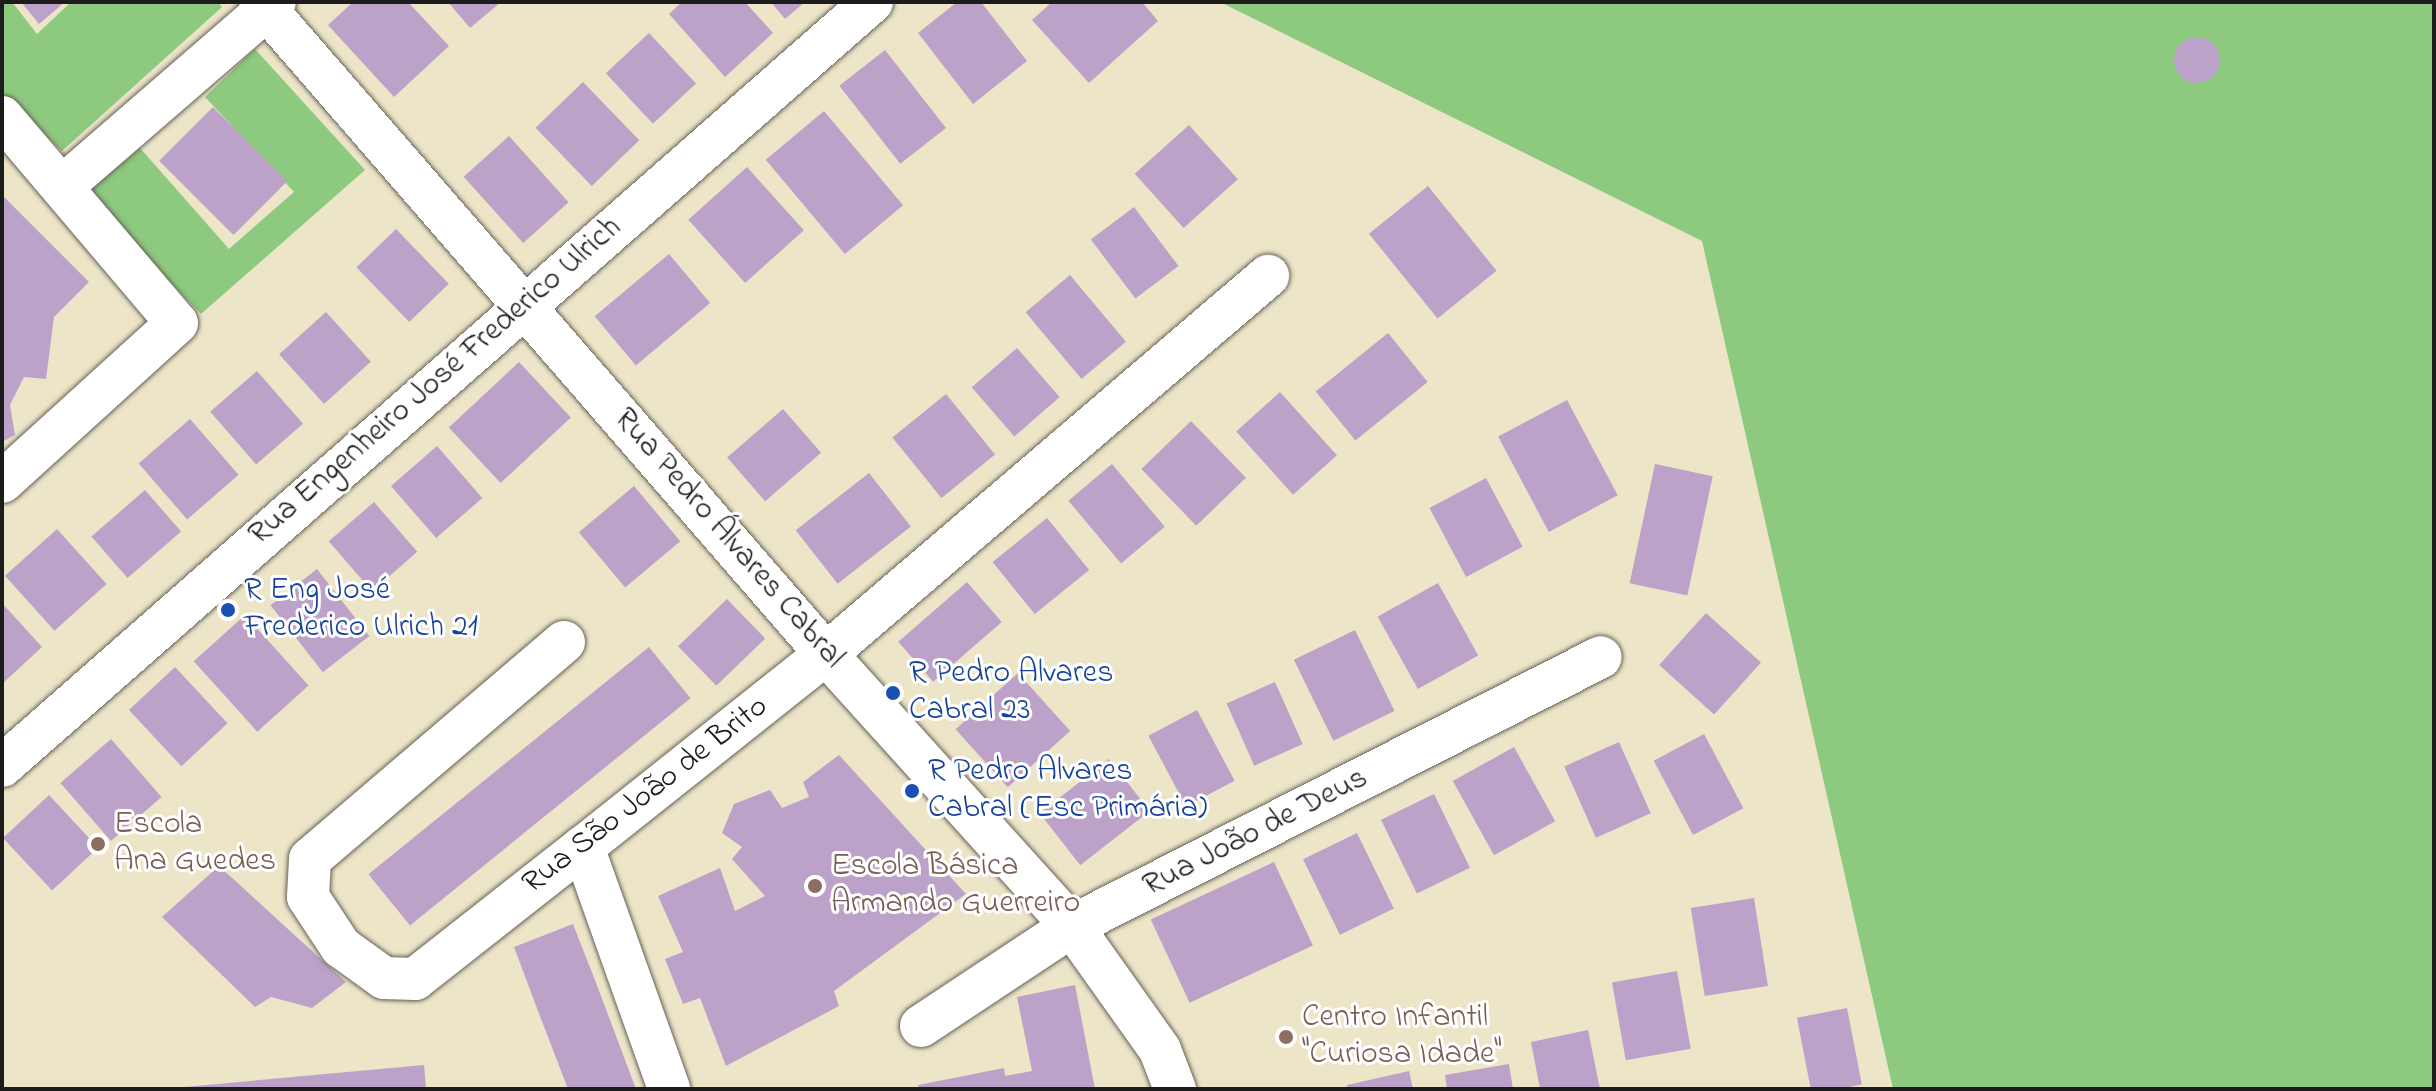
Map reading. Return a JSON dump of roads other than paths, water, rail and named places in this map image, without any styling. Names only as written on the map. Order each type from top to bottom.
[{"type":"street","name":"Rua Engenheiro José Frederico Ulrich","points":[[2,766],[525,303],[872,2]]},
{"type":"street","name":"Rua Pedro Álvares Cabral","points":[[267,4],[826,654],[1072,926],[1160,1050],[1175,1089]]},
{"type":"street","points":[[64,185],[267,4]]},
{"type":"street","points":[[2,117],[64,185],[177,323],[2,482]]},
{"type":"street","name":"Rua São João de Brito","points":[[564,642],[310,859],[308,897],[341,947],[384,978],[415,979],[583,847],[826,654],[1268,276]]},
{"type":"street","name":"Rua João de Deus","points":[[921,1026],[1072,926],[1601,657]]},
{"type":"street","points":[[583,847],[669,1089]]},
{"type":"place","name":"R Eng José Frederico Ulrich 21","points":[[228,610]]},
{"type":"place","name":"R Pedro Alvares Cabral 23","points":[[893,693]]},
{"type":"place","name":"R Pedro Alvares Cabral (Esc Primária)","points":[[912,791]]},
{"type":"place","name":"Escola Ana Guedes","points":[[98,844]]},
{"type":"place","name":"Escola Básica Armando Guerreiro","points":[[815,886]]},
{"type":"place","name":"Centro Infantil \"Curiosa Idade\"","points":[[1286,1037]]}]
